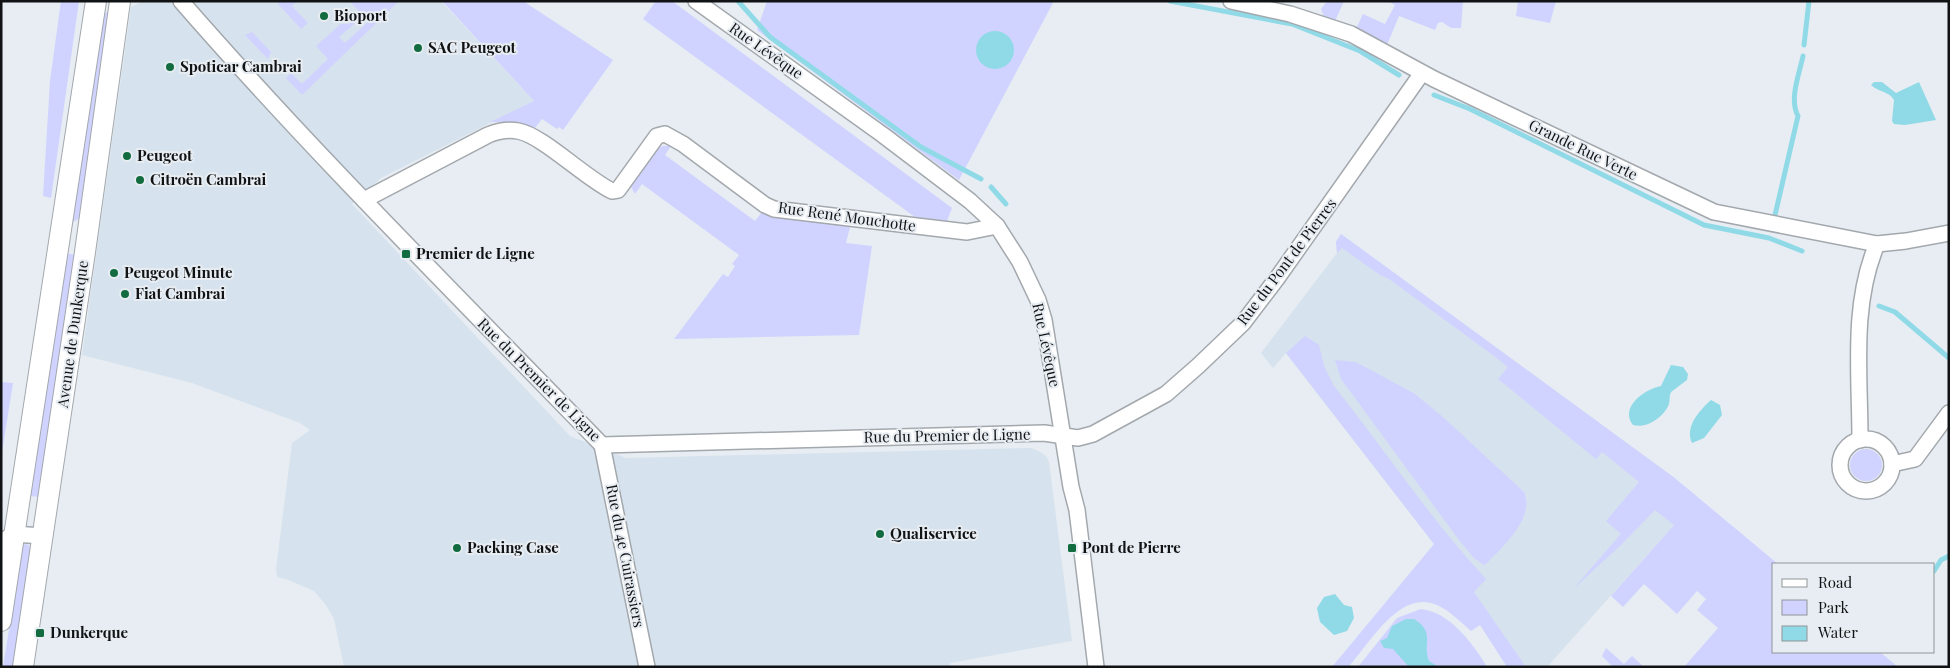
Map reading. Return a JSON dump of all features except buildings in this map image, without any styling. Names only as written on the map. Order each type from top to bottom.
[{"type":"main road","name":"Avenue de Dunkerque","points":[[1,621],[8,538],[96,1]]},
{"type":"main road","name":"Avenue de Dunkerque","points":[[23,667],[86,252],[120,1]]},
{"type":"street","name":"Rue du Premier de Ligne","points":[[181,1],[237,66],[364,200],[602,445],[1044,433],[1064,436]]},
{"type":"street","name":"Rue Lévêque","points":[[696,1],[883,135],[970,201],[997,226],[1020,262],[1038,300],[1048,340],[1078,516],[1096,667]]},
{"type":"street","name":"Grande Rue Verte","points":[[1231,1],[1290,14],[1339,28],[1385,51],[1422,73],[1714,212],[1878,244],[1949,233]]},
{"type":"street","name":"Rue du Pont de Pierres","points":[[1064,436],[1078,438],[1093,434],[1166,394],[1243,323],[1278,277],[1422,73]]},
{"type":"street","name":"Rue René Mouchotte","points":[[364,200],[488,135],[509,130],[530,134],[592,179],[612,191],[618,190],[657,136],[665,134],[683,144],[765,205],[774,208],[967,232],[997,226]]},
{"type":"street","points":[[1860,440],[1860,303],[1863,285],[1878,244]]},
{"type":"street","points":[[1892,464],[1915,459],[1949,413]]},
{"type":"street","points":[[1860,440],[1871,440],[1881,444],[1888,453],[1892,464],[1885,482],[1875,490],[1862,491],[1850,486],[1842,476],[1840,463],[1848,446],[1860,440]]},
{"type":"street","name":"Rue du 4e Cuirassiers","points":[[602,445],[647,667]]},
{"type":"street","points":[[8,538],[42,536]]},
{"type":"shaded area","points":[[143,1],[193,1],[195,3],[197,1],[368,1],[382,17],[399,1],[441,1],[534,101],[381,178],[352,204],[570,436],[626,458],[1031,448],[1046,456],[1049,462],[1072,641],[950,663],[950,667],[344,667],[334,619],[326,605],[314,591],[277,577],[276,569],[292,443],[310,430],[300,423],[192,383],[82,355],[131,7]]},
{"type":"shaded area","points":[[1341,234],[1676,479],[1674,525],[1547,667],[1521,667],[1434,544],[1286,353],[1273,368],[1261,353],[1337,253],[1336,242]]},
{"type":"green space","points":[[61,1],[79,1],[51,198],[43,196],[50,81]]},
{"type":"green space","points":[[281,1],[297,1],[292,6],[308,23],[301,29],[278,4]]},
{"type":"green space","points":[[350,1],[399,1],[302,95],[286,78],[291,73],[302,84],[328,59],[316,46],[341,24],[349,24],[359,15],[361,18],[339,37],[345,43],[368,22]]},
{"type":"green space","points":[[442,1],[523,1],[613,60],[563,130],[559,127],[557,129],[542,119],[535,128],[519,122],[490,122],[534,101]]},
{"type":"green space","points":[[656,1],[672,1],[952,208],[947,221],[915,217],[643,19]]},
{"type":"green space","points":[[767,1],[1054,1],[959,180],[757,30]]},
{"type":"green space","points":[[1327,1],[1344,1],[1335,21],[1324,17],[1321,9]]},
{"type":"green space","points":[[1388,1],[1463,1],[1461,28],[1451,28],[1442,22],[1438,23],[1435,30],[1399,16],[1387,45],[1356,29],[1363,14],[1385,24],[1395,5]]},
{"type":"green space","points":[[1518,1],[1556,1],[1550,23],[1516,16]]},
{"type":"green space","points":[[101,12],[111,13],[80,218],[73,222],[71,217]]},
{"type":"green space","points":[[252,32],[271,52],[268,59],[245,35]]},
{"type":"green space","points":[[671,146],[665,155],[755,221],[762,212],[850,227],[846,243],[872,246],[859,335],[674,339],[723,274],[728,277],[735,266],[732,264],[739,255],[642,184],[635,194],[631,187],[633,181],[658,148]]},
{"type":"green space","points":[[1341,234],[1676,479],[1777,563],[1772,563],[1772,653],[1881,653],[1898,667],[1684,667],[1718,628],[1697,610],[1706,599],[1697,591],[1677,614],[1644,584],[1623,607],[1611,596],[1674,525],[1655,510],[1621,545],[1573,589],[1621,534],[1606,521],[1639,482],[1602,452],[1596,459],[1498,379],[1508,367],[1389,279],[1380,275],[1342,248],[1337,253],[1336,242]]},
{"type":"green space","points":[[65,253],[76,255],[39,497],[30,496]]},
{"type":"green space","points":[[1305,336],[1319,345],[1324,366],[1334,386],[1446,533],[1486,579],[1474,592],[1526,667],[1507,667],[1480,625],[1471,631],[1442,607],[1423,602],[1410,604],[1386,621],[1348,667],[1332,667],[1434,544],[1286,353]]},
{"type":"green space","points":[[1335,360],[1356,362],[1415,394],[1443,417],[1524,492],[1526,501],[1522,521],[1510,539],[1484,565],[1474,558],[1459,540],[1341,379]]},
{"type":"green space","points":[[1,382],[13,383],[1,458]]},
{"type":"green space","points":[[1866,449],[1872,450],[1877,454],[1881,459],[1881,471],[1877,476],[1872,480],[1866,481],[1860,480],[1855,476],[1851,471],[1850,465],[1851,459],[1855,454],[1860,450]]},
{"type":"green space","points":[[24,544],[29,545],[31,550],[14,667],[3,667],[22,548]]},
{"type":"green space","points":[[1421,609],[1432,611],[1442,616],[1460,630],[1487,667],[1358,667],[1397,618]]},
{"type":"green space","points":[[1606,648],[1624,664],[1632,656],[1644,667],[1613,667],[1602,656]]},
{"type":"water","points":[[995,31],[1008,37],[1014,50],[1008,63],[995,69],[982,63],[976,50],[982,37]]},
{"type":"water","points":[[1874,82],[1882,82],[1896,93],[1919,82],[1936,120],[1905,125],[1894,124],[1892,121],[1894,100],[1871,85]]},
{"type":"water","points":[[1671,365],[1683,367],[1688,374],[1687,380],[1671,392],[1667,409],[1659,417],[1649,424],[1633,425],[1629,412],[1631,406],[1641,395],[1661,386]]},
{"type":"water","points":[[1711,400],[1720,405],[1722,415],[1704,438],[1692,443],[1690,431],[1694,419]]},
{"type":"water","points":[[1335,594],[1344,605],[1352,607],[1354,618],[1347,631],[1334,635],[1320,622],[1317,608],[1324,597]]},
{"type":"water","points":[[1406,619],[1414,619],[1425,629],[1429,661],[1439,667],[1409,667],[1393,649],[1384,648],[1380,641],[1387,638],[1392,626]]},
{"type":"waterway","points":[[738,1],[770,37],[921,147],[981,179]]},
{"type":"waterway","points":[[1170,1],[1292,24],[1360,51],[1399,75]]},
{"type":"waterway","points":[[1804,45],[1809,1]]},
{"type":"waterway","points":[[1775,215],[1798,116],[1794,102],[1803,56]]},
{"type":"waterway","points":[[1434,95],[1470,109],[1704,225],[1769,238],[1802,251]]},
{"type":"waterway","points":[[991,187],[1006,204]]},
{"type":"waterway","points":[[1879,306],[1895,312],[1949,358]]},
{"type":"waterway","points":[[1935,569],[1941,560],[1949,556]]},
{"type":"place","name":"Bioport","points":[[324,16]]},
{"type":"place","name":"SAC Peugeot","points":[[418,48]]},
{"type":"place","name":"Spoticar Cambrai","points":[[170,67]]},
{"type":"place","name":"Peugeot","points":[[127,156]]},
{"type":"place","name":"Citroën Cambrai","points":[[140,180]]},
{"type":"place","name":"Premier de Ligne","points":[[406,254]]},
{"type":"place","name":"Peugeot Minute","points":[[114,273]]},
{"type":"place","name":"Fiat Cambrai","points":[[125,294]]},
{"type":"place","name":"Qualiservice","points":[[880,534]]},
{"type":"place","name":"Packing Case","points":[[457,548]]},
{"type":"place","name":"Pont de Pierre","points":[[1072,548]]},
{"type":"place","name":"Dunkerque","points":[[40,633]]}]
